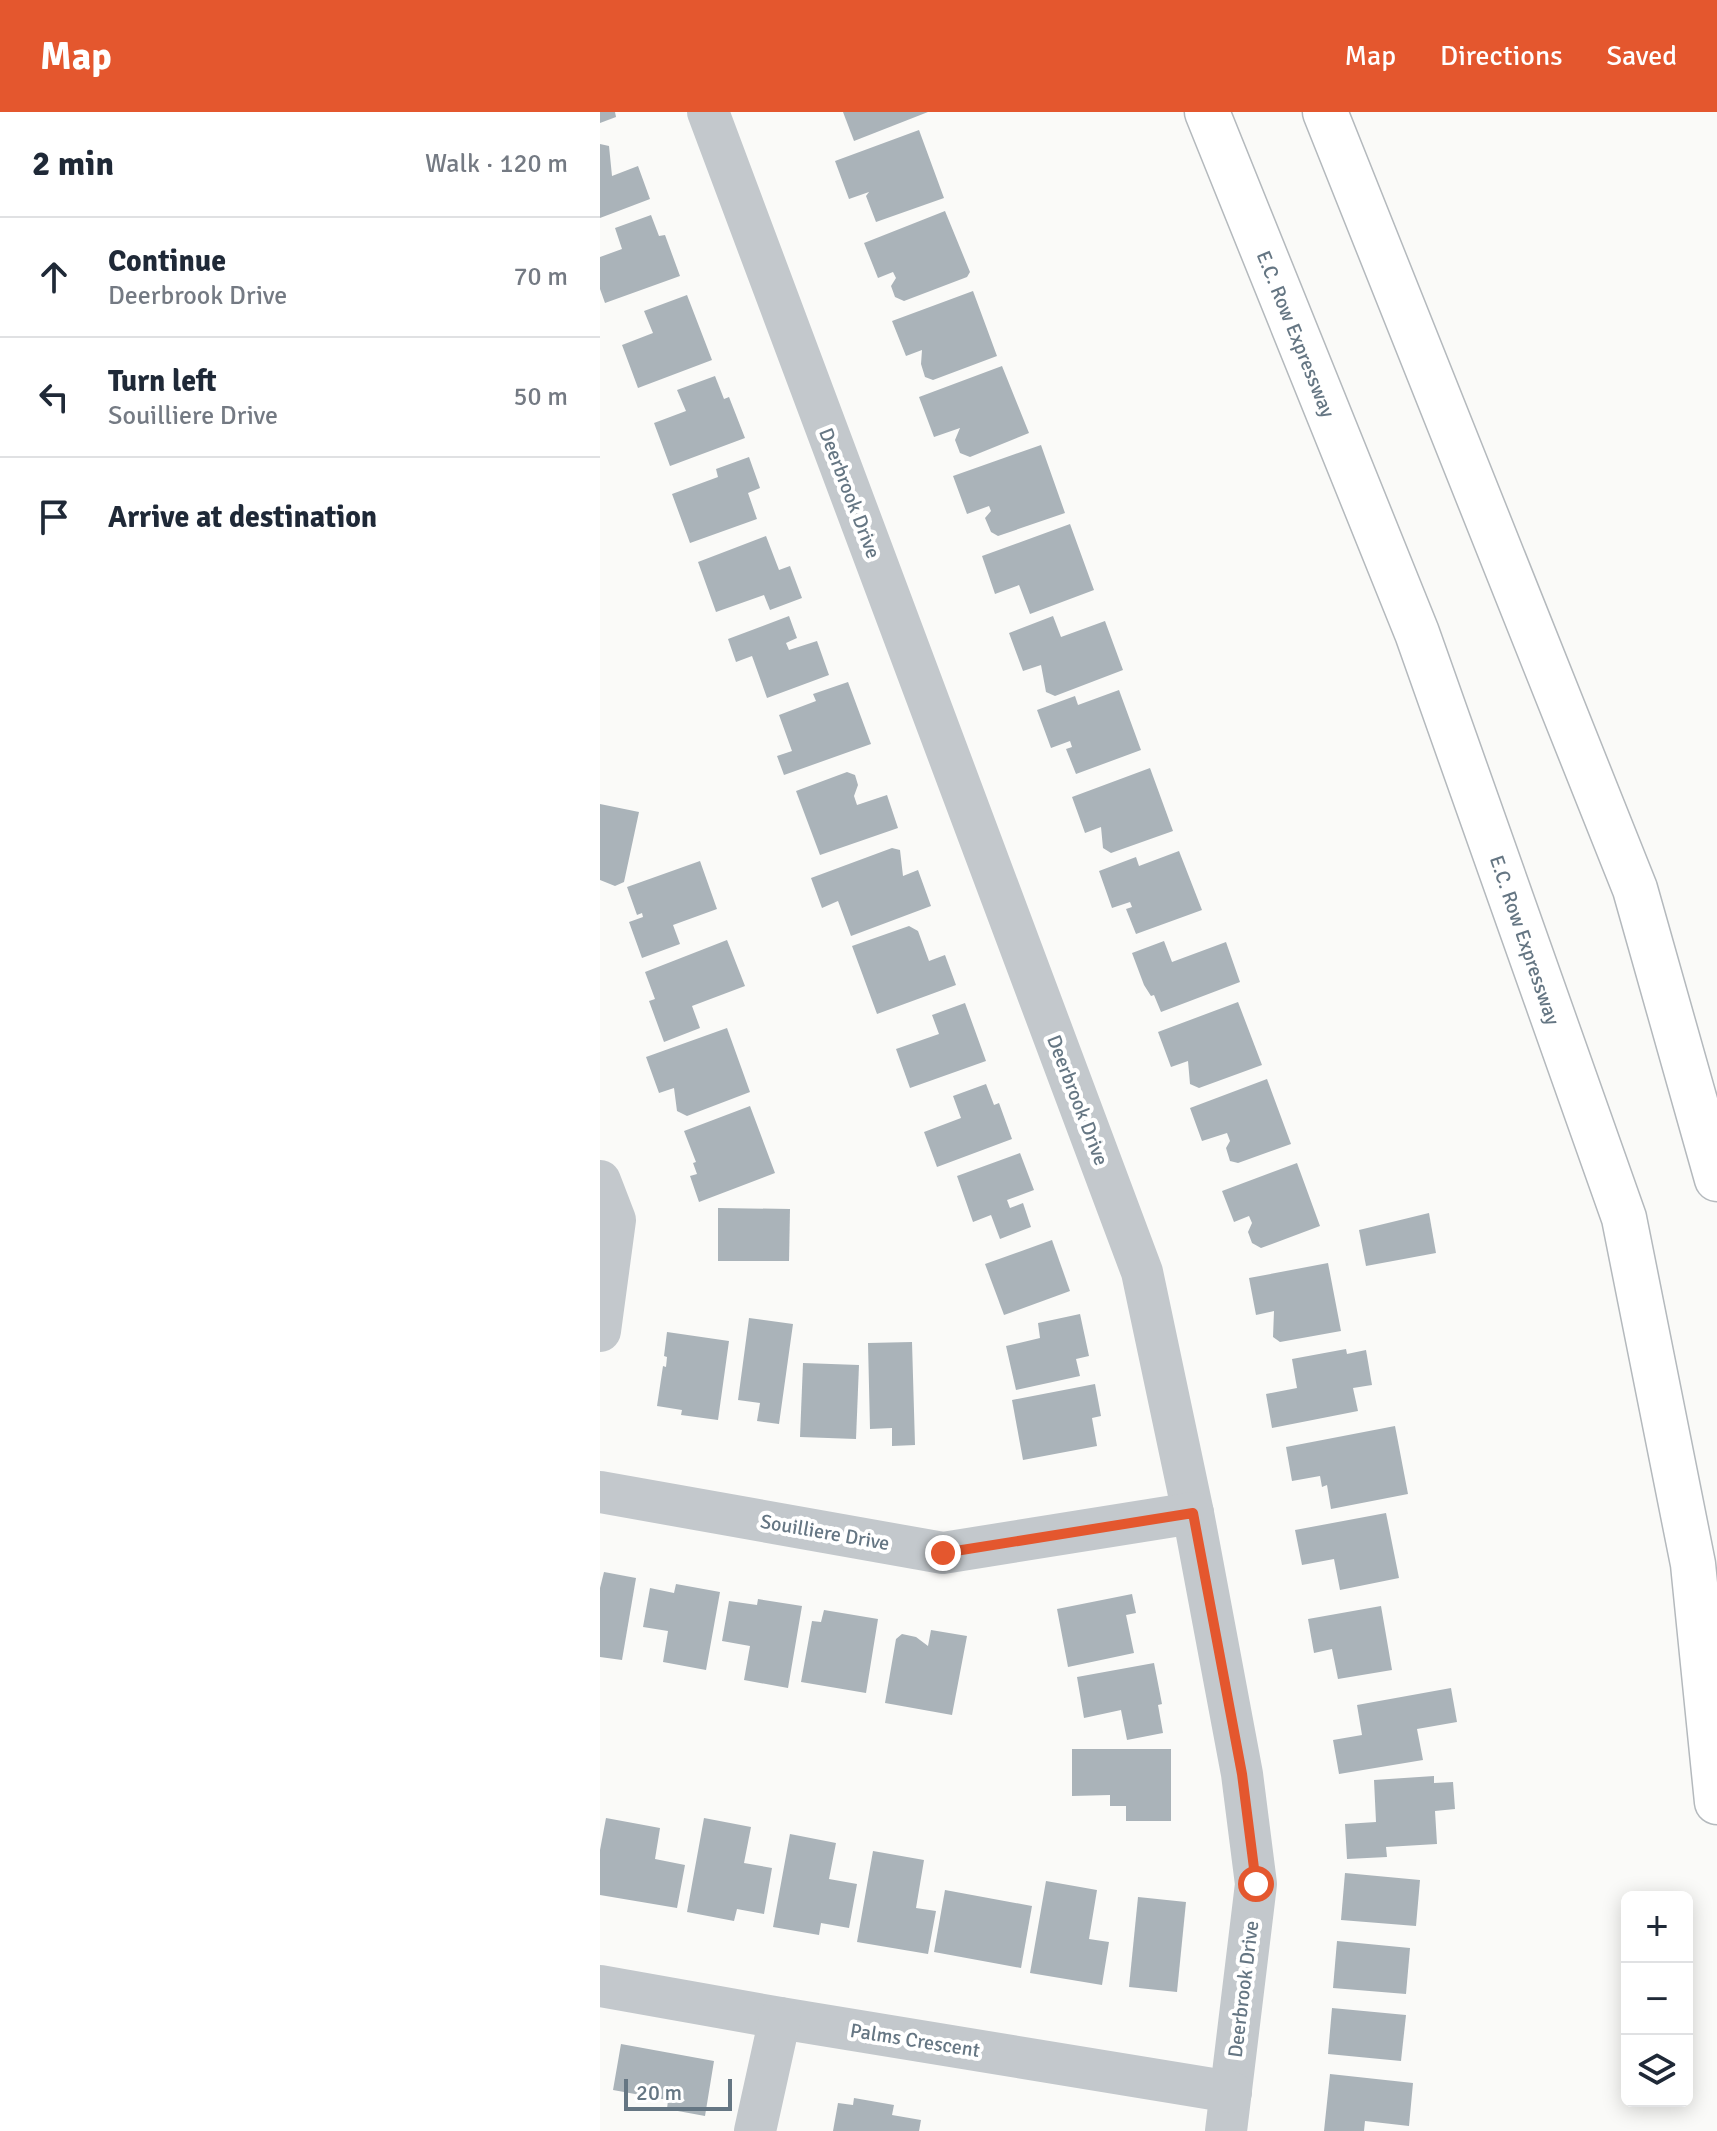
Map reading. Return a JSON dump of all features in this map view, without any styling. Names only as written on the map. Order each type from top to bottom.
[{"type":"highway","name":"E.C. Row Expressway","points":[[1207,112],[1417,633],[1624,1218],[1693,1564],[1717,1802]]},
{"type":"highway","points":[[1325,112],[1635,889],[1717,1179]]},
{"type":"street","name":"Deerbrook Drive","points":[[708,112],[1142,1272],[1193,1513],[1242,1774],[1256,1884],[1229,2112]]},
{"type":"street","points":[[600,1181],[615,1220],[600,1331]]},
{"type":"street","name":"Souilliere Drive","points":[[600,1492],[943,1553],[1193,1513]]},
{"type":"street","name":"Palms Crescent","points":[[600,1986],[780,2018],[1229,2112]]},
{"type":"street","points":[[755,2131],[780,2018]]},
{"type":"building","points":[[600,112],[615,112],[616,117],[600,123]]},
{"type":"building","points":[[843,112],[928,112],[854,141]]},
{"type":"building","points":[[919,130],[944,198],[876,222],[866,196],[869,192],[849,199],[835,161]]},
{"type":"building","points":[[600,144],[609,146],[612,176],[638,166],[650,199],[600,218]]},
{"type":"building","points":[[945,211],[970,272],[967,277],[904,301],[895,297],[891,286],[896,278],[893,272],[878,278],[864,243]]},
{"type":"building","points":[[651,215],[659,236],[665,235],[680,276],[605,303],[600,289],[600,257],[622,249],[615,228]]},
{"type":"building","points":[[973,291],[997,356],[933,380],[925,377],[921,364],[922,350],[906,356],[892,321]]},
{"type":"building","points":[[687,295],[712,360],[638,388],[622,345],[653,333],[644,311]]},
{"type":"building","points":[[1002,366],[1029,433],[970,457],[960,453],[955,440],[960,428],[934,437],[919,397]]},
{"type":"building","points":[[715,376],[724,399],[729,397],[745,438],[670,466],[654,423],[686,411],[677,390]]},
{"type":"building","points":[[1041,445],[1065,513],[998,536],[991,532],[985,518],[991,511],[989,506],[967,514],[953,476]]},
{"type":"building","points":[[749,457],[760,488],[748,493],[757,519],[690,543],[672,494],[718,477],[716,469]]},
{"type":"building","points":[[1070,524],[1094,590],[1030,614],[1019,585],[995,594],[982,556]]},
{"type":"building","points":[[766,536],[779,570],[790,566],[802,598],[770,610],[764,595],[716,612],[698,562]]},
{"type":"building","points":[[789,616],[797,638],[786,643],[789,650],[817,641],[829,675],[767,698],[752,656],[736,662],[728,639]]},
{"type":"building","points":[[1053,616],[1061,637],[1105,621],[1123,670],[1055,696],[1046,692],[1041,665],[1023,671],[1009,633]]},
{"type":"building","points":[[848,682],[871,744],[784,775],[777,756],[792,751],[779,715],[816,701],[813,694]]},
{"type":"building","points":[[1119,690],[1141,750],[1076,774],[1066,749],[1072,747],[1070,741],[1051,748],[1037,710],[1075,696],[1078,705]]},
{"type":"building","points":[[1150,768],[1173,831],[1111,853],[1103,848],[1101,827],[1085,833],[1072,797]]},
{"type":"building","points":[[847,772],[855,775],[857,805],[887,795],[898,828],[820,855],[796,791]]},
{"type":"building","points":[[600,804],[639,812],[624,882],[615,886],[600,880]]},
{"type":"building","points":[[892,848],[900,850],[903,876],[918,870],[931,906],[851,936],[838,901],[822,908],[811,878]]},
{"type":"building","points":[[1179,851],[1202,910],[1136,934],[1126,909],[1132,907],[1130,902],[1112,908],[1099,871],[1136,857],[1139,866]]},
{"type":"building","points":[[700,861],[717,909],[673,925],[680,944],[642,958],[629,922],[643,917],[642,913],[637,915],[627,887]]},
{"type":"building","points":[[909,926],[918,931],[929,961],[945,955],[956,985],[877,1014],[852,946]]},
{"type":"building","points":[[727,940],[745,986],[692,1006],[700,1028],[664,1042],[649,1001],[655,999],[645,972]]},
{"type":"building","points":[[1164,941],[1172,962],[1226,942],[1240,982],[1161,1012],[1154,995],[1151,996],[1144,985],[1132,953]]},
{"type":"building","points":[[1238,1002],[1262,1065],[1199,1088],[1190,1084],[1188,1061],[1171,1067],[1158,1032]]},
{"type":"building","points":[[965,1003],[986,1061],[910,1088],[896,1049],[939,1034],[932,1015]]},
{"type":"building","points":[[727,1028],[750,1092],[687,1116],[677,1111],[674,1088],[659,1093],[646,1057]]},
{"type":"building","points":[[1267,1079],[1291,1144],[1238,1163],[1230,1161],[1226,1148],[1230,1141],[1227,1133],[1202,1141],[1190,1108]]},
{"type":"building","points":[[986,1084],[994,1105],[999,1103],[1012,1139],[937,1167],[924,1132],[961,1118],[953,1096]]},
{"type":"building","points":[[750,1106],[775,1173],[699,1202],[690,1176],[697,1174],[693,1163],[696,1162],[684,1131]]},
{"type":"building","points":[[1020,1153],[1034,1190],[1007,1200],[1010,1208],[1023,1203],[1031,1227],[1000,1239],[991,1215],[973,1222],[957,1176]]},
{"type":"building","points":[[1297,1163],[1320,1226],[1261,1248],[1252,1243],[1248,1232],[1252,1223],[1249,1216],[1234,1222],[1222,1191]]},
{"type":"building","points":[[718,1208],[790,1209],[789,1261],[718,1261]]},
{"type":"building","points":[[1429,1213],[1436,1253],[1366,1266],[1359,1230]]},
{"type":"building","points":[[1052,1240],[1070,1291],[1004,1315],[985,1264]]},
{"type":"building","points":[[1328,1263],[1341,1331],[1280,1342],[1273,1337],[1274,1311],[1256,1315],[1249,1278]]},
{"type":"building","points":[[1080,1314],[1089,1356],[1076,1359],[1080,1376],[1016,1390],[1006,1346],[1040,1338],[1038,1323]]},
{"type":"building","points":[[749,1318],[793,1324],[779,1424],[757,1421],[760,1403],[738,1400]]},
{"type":"building","points":[[667,1332],[729,1341],[718,1420],[681,1415],[682,1410],[657,1406],[663,1366],[666,1367]]},
{"type":"building","points":[[912,1342],[915,1445],[892,1446],[892,1428],[870,1429],[868,1343]]},
{"type":"building","points":[[1346,1349],[1347,1354],[1366,1350],[1372,1385],[1353,1388],[1358,1411],[1272,1428],[1266,1394],[1297,1388],[1292,1359]]},
{"type":"building","points":[[803,1363],[859,1365],[856,1439],[800,1437]]},
{"type":"building","points":[[1095,1384],[1101,1416],[1092,1418],[1097,1446],[1023,1460],[1012,1400]]},
{"type":"building","points":[[1395,1426],[1408,1494],[1331,1509],[1327,1485],[1322,1487],[1320,1476],[1292,1481],[1286,1447]]},
{"type":"building","points":[[1386,1513],[1399,1578],[1340,1590],[1334,1559],[1302,1565],[1295,1530]]},
{"type":"building","points":[[604,1572],[636,1578],[622,1660],[600,1657],[600,1588]]},
{"type":"building","points":[[676,1584],[720,1592],[706,1670],[663,1662],[668,1631],[643,1627],[650,1588],[674,1593]]},
{"type":"building","points":[[1132,1594],[1136,1613],[1126,1615],[1134,1653],[1068,1667],[1057,1609]]},
{"type":"building","points":[[758,1599],[802,1606],[788,1688],[744,1680],[750,1646],[722,1641],[729,1601],[757,1605]]},
{"type":"building","points":[[1381,1606],[1392,1670],[1338,1679],[1332,1649],[1314,1653],[1308,1619]]},
{"type":"building","points":[[824,1610],[878,1619],[866,1693],[801,1682],[812,1621],[821,1622]]},
{"type":"building","points":[[931,1630],[967,1636],[952,1715],[885,1703],[896,1639],[902,1634],[916,1637],[928,1646]]},
{"type":"building","points":[[1154,1663],[1162,1704],[1158,1705],[1163,1733],[1127,1740],[1121,1710],[1084,1718],[1077,1677]]},
{"type":"building","points":[[1451,1688],[1457,1722],[1417,1729],[1423,1760],[1339,1774],[1333,1740],[1362,1735],[1357,1705]]},
{"type":"building","points":[[1072,1749],[1171,1749],[1171,1821],[1126,1821],[1126,1806],[1110,1806],[1110,1795],[1072,1796]]},
{"type":"building","points":[[1434,1776],[1434,1783],[1453,1782],[1455,1809],[1435,1811],[1437,1844],[1386,1847],[1387,1857],[1347,1859],[1345,1824],[1376,1822],[1374,1780]]},
{"type":"building","points":[[606,1818],[660,1828],[655,1859],[685,1865],[677,1908],[600,1895],[600,1850]]},
{"type":"building","points":[[704,1818],[751,1827],[744,1863],[772,1868],[764,1914],[737,1909],[734,1921],[687,1912]]},
{"type":"building","points":[[790,1834],[836,1843],[829,1879],[857,1884],[849,1928],[821,1923],[819,1935],[773,1927]]},
{"type":"building","points":[[873,1851],[924,1860],[916,1908],[936,1911],[928,1954],[857,1942]]},
{"type":"building","points":[[1345,1873],[1420,1880],[1416,1926],[1341,1920]]},
{"type":"building","points":[[1046,1881],[1097,1890],[1089,1939],[1109,1942],[1102,1985],[1030,1973]]},
{"type":"building","points":[[945,1890],[1032,1906],[1021,1968],[934,1952]]},
{"type":"building","points":[[1138,1897],[1186,1902],[1177,1992],[1129,1987]]},
{"type":"building","points":[[1337,1941],[1410,1948],[1406,1994],[1333,1988]]},
{"type":"building","points":[[1332,2008],[1406,2015],[1401,2061],[1328,2054]]},
{"type":"building","points":[[621,2044],[714,2061],[705,2116],[667,2109],[668,2100],[613,2090]]},
{"type":"building","points":[[1330,2074],[1413,2083],[1409,2126],[1365,2121],[1364,2131],[1324,2131]]},
{"type":"building","points":[[854,2098],[894,2105],[892,2115],[921,2120],[919,2131],[833,2131],[838,2103],[853,2105]]},
{"type":"route","points":[[943,1553],[1193,1513],[1242,1774],[1256,1884]]}]
